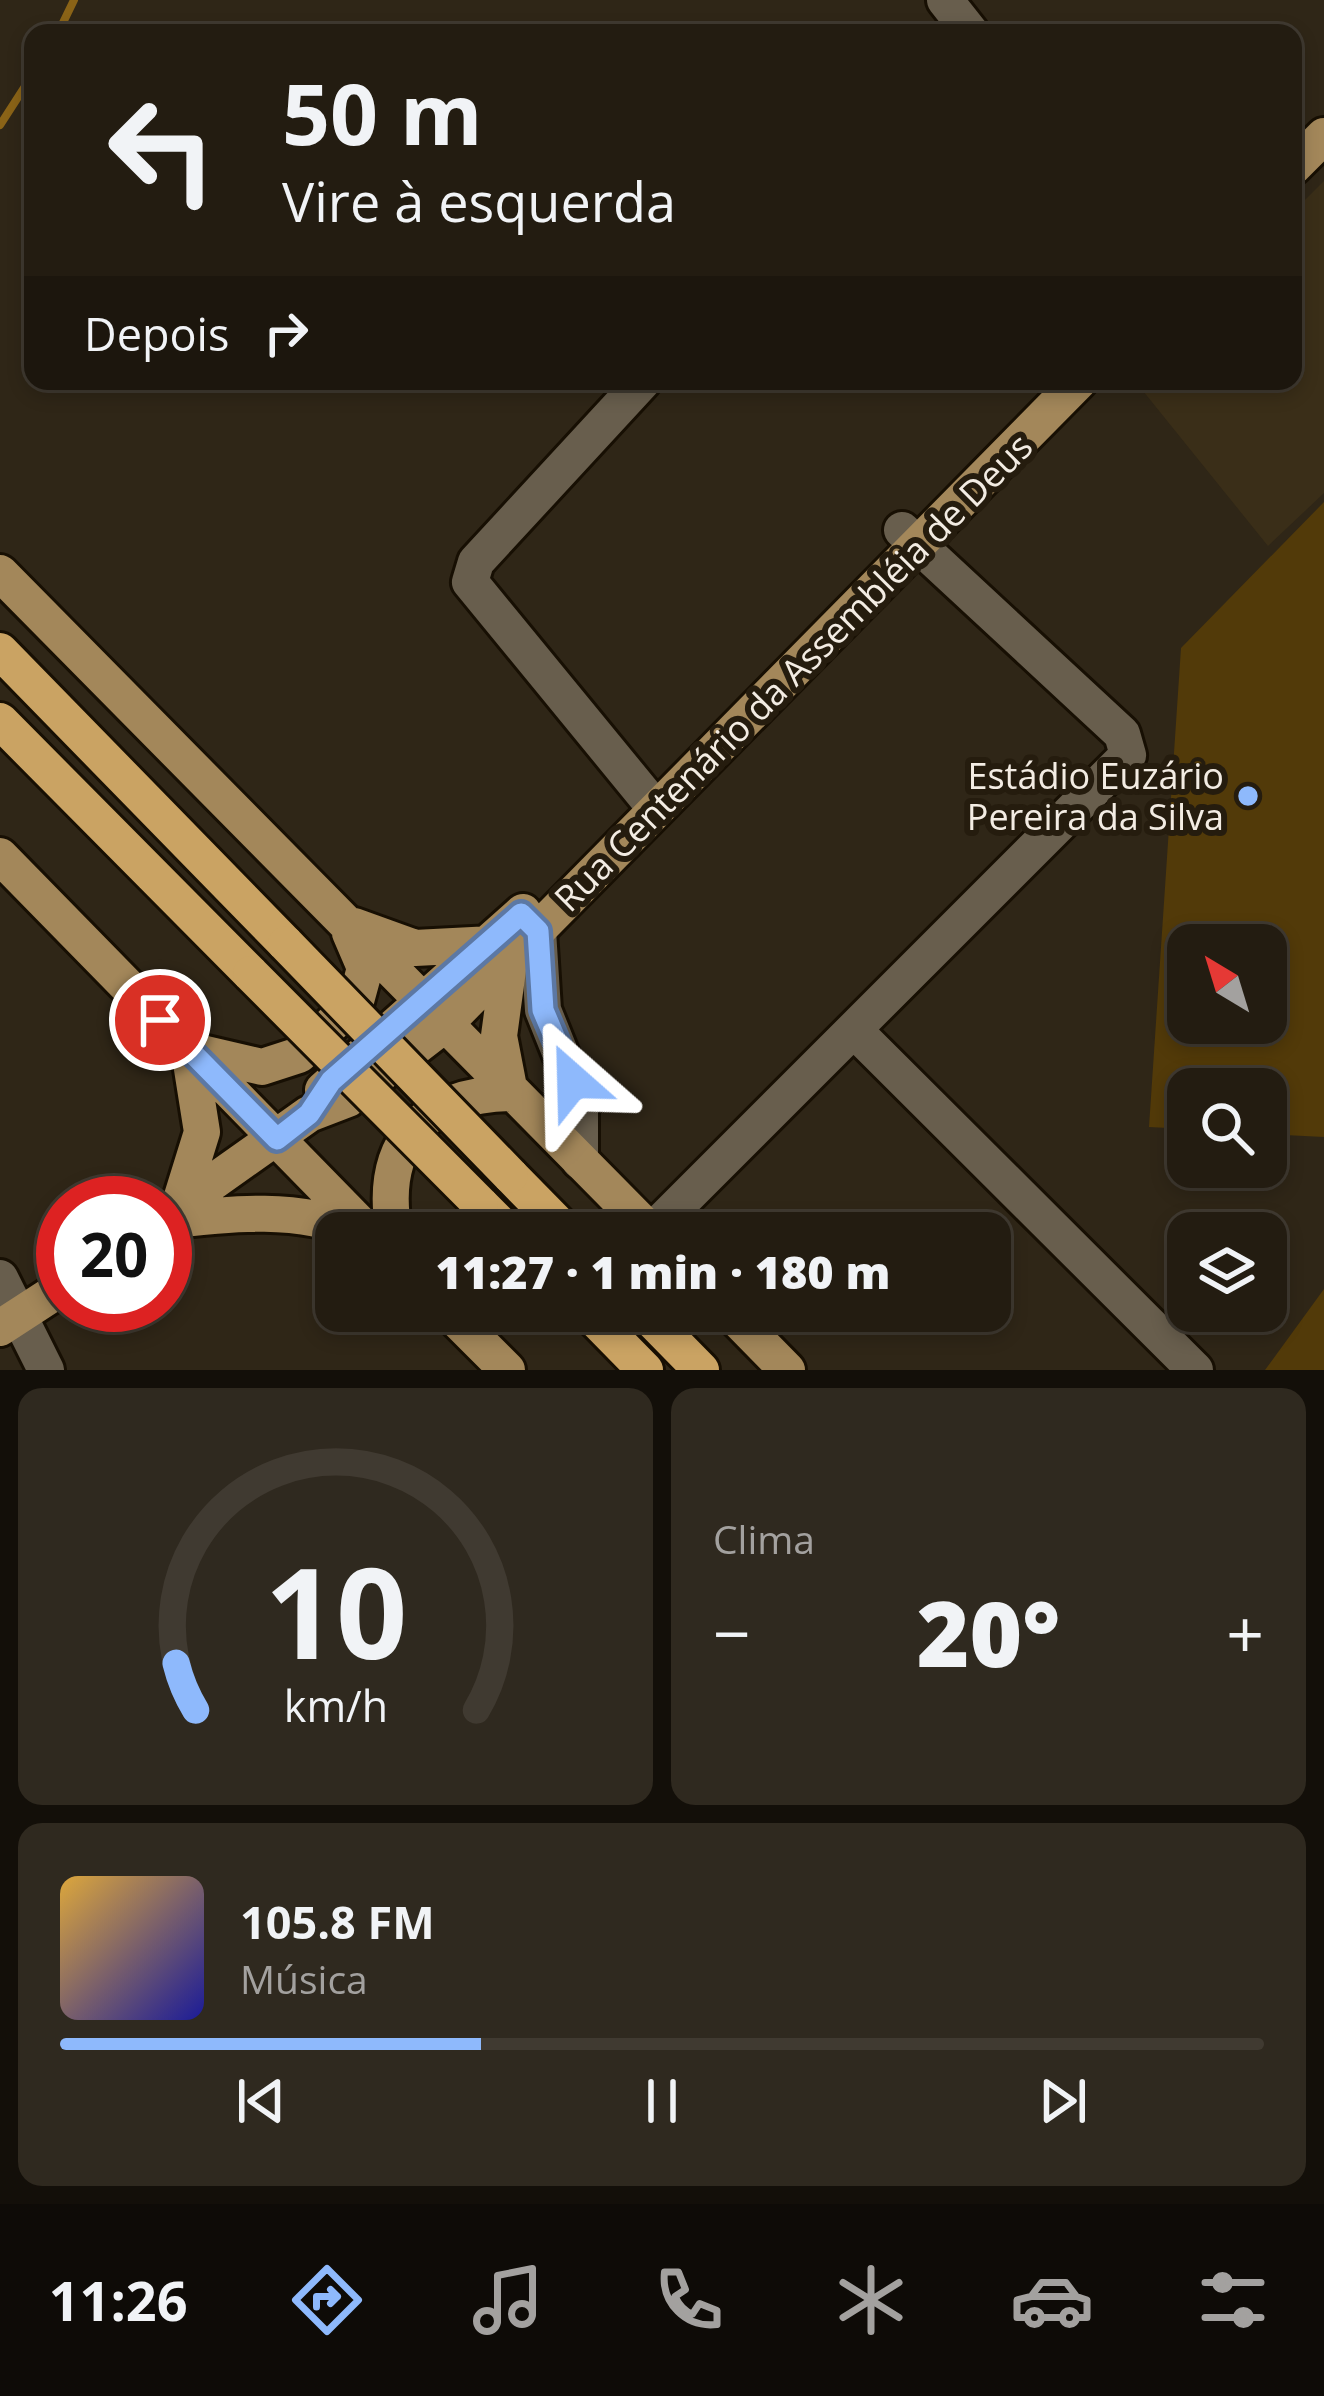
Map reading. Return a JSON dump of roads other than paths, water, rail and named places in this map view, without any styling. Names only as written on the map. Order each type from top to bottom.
[{"type":"highway","points":[[0,651],[546,1212]]},
{"type":"highway","points":[[0,721],[488,1212]]},
{"type":"highway","points":[[607,1332],[645,1370]]},
{"type":"highway","points":[[664,1332],[701,1370]]},
{"type":"main road","points":[[1302,157],[1324,136]]},
{"type":"main road","name":"Rua Centenário da Assembléia de Deus","points":[[909,538],[1041,390]]},
{"type":"main road","name":"Rua Centenário da Assembléia de Deus","points":[[192,1199],[309,1114],[348,1099],[500,953],[909,538],[1068,390]]},
{"type":"main road","points":[[0,573],[630,1212]]},
{"type":"main road","points":[[0,856],[347,1212]]},
{"type":"main road","points":[[345,922],[415,948],[500,953],[499,1036],[510,1093]]},
{"type":"main road","points":[[189,1050],[240,1064],[280,1065],[325,1034],[356,1001],[363,983],[361,951],[345,922]]},
{"type":"main road","points":[[185,1176],[202,1132],[189,1050]]},
{"type":"main road","points":[[393,1212],[391,1173],[409,1135],[464,1095],[510,1093]]},
{"type":"main road","points":[[192,1214],[299,1214],[315,1218]]},
{"type":"main road","points":[[8,1323],[36,1305]]},
{"type":"main road","points":[[469,1332],[508,1370]]},
{"type":"main road","points":[[750,1332],[787,1370]]},
{"type":"street","points":[[945,0],[963,24]]},
{"type":"street","points":[[636,390],[476,562],[470,582],[649,801]]},
{"type":"street","points":[[672,1212],[1128,755],[1123,734],[909,538]]},
{"type":"street","points":[[530,922],[543,1010],[580,1102],[580,1161]]},
{"type":"street","points":[[854,1030],[1195,1370]]},
{"type":"street","points":[[0,1278],[8,1323],[46,1370]]},
{"type":"waterway","points":[[62,24],[74,0]]},
{"type":"waterway","points":[[0,125],[24,88]]},
{"type":"place","name":"Estádio Euzário Pereira da Silva","points":[[1248,796]]}]
